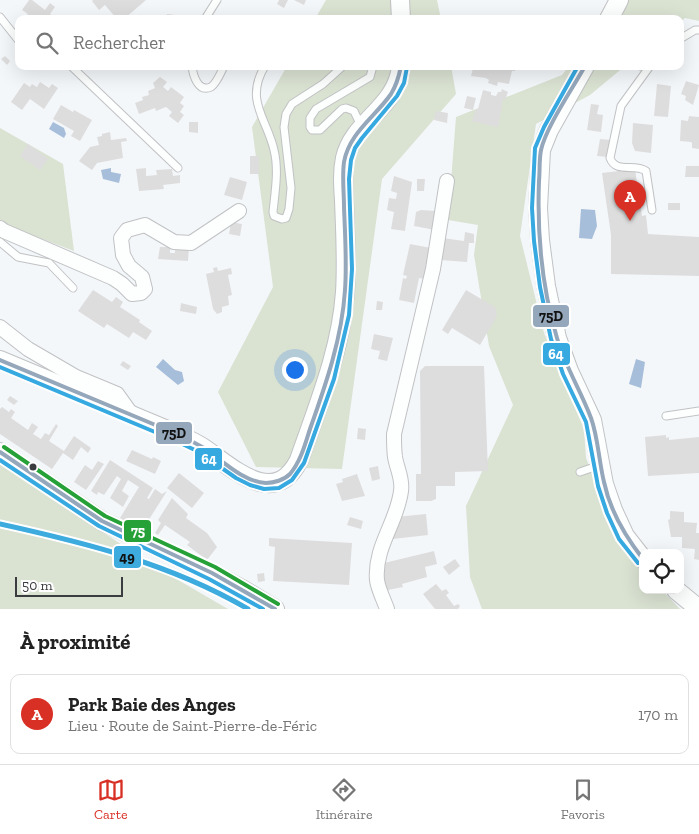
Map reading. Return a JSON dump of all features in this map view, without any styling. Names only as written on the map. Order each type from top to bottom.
[{"type":"street","points":[[400,0],[401,15]]},
{"type":"street","points":[[612,15],[619,0]]},
{"type":"street","points":[[0,360],[199,445],[248,479],[261,483],[273,483],[294,471],[330,369],[338,339],[345,290],[343,172],[348,146],[354,135],[363,128],[390,98],[397,84],[400,70]]},
{"type":"street","points":[[583,70],[549,130],[541,150],[538,208],[540,240],[546,286],[557,338],[569,371],[592,420],[604,484],[613,510],[625,536],[639,554]]},
{"type":"street","points":[[387,609],[377,582],[377,562],[382,541],[395,515],[401,490],[400,474],[395,458],[394,434],[433,269],[447,181]]},
{"type":"street","points":[[0,228],[113,278],[132,294],[140,293],[145,289],[142,278],[129,266],[123,255],[121,238],[126,230],[145,225],[174,242],[191,243],[239,211]]},
{"type":"street","points":[[0,327],[28,348],[76,377],[117,394],[132,416]]},
{"type":"street","points":[[0,452],[102,521],[242,588],[275,609]]},
{"type":"street","points":[[681,594],[699,609]]},
{"type":"lane","points":[[208,15],[217,0]]},
{"type":"lane","points":[[0,17],[15,36]]},
{"type":"lane","points":[[684,37],[695,30],[699,30]]},
{"type":"lane","points":[[76,70],[178,168]]},
{"type":"lane","points":[[193,70],[198,84],[204,88],[211,87],[222,70]]},
{"type":"lane","points":[[263,70],[256,91],[258,108],[274,150],[276,178],[273,212],[274,216],[282,219],[286,218],[289,209],[291,188],[284,127],[286,114],[292,104],[322,84],[338,70]]},
{"type":"lane","points":[[363,128],[354,111],[346,108],[342,109],[320,130],[312,130],[309,123],[316,109],[370,77],[372,70]]},
{"type":"lane","points":[[647,70],[621,106],[610,158],[614,165],[620,168],[635,167],[646,171],[652,210]]},
{"type":"lane","points":[[0,242],[18,257],[49,263],[73,288]]},
{"type":"lane","points":[[666,416],[699,411]]},
{"type":"lane","points":[[580,472],[600,464]]},
{"type":"green space","points":[[326,0],[437,0],[440,15],[317,15]]},
{"type":"green space","points":[[623,0],[699,0],[699,21],[684,19],[684,15],[611,15]]},
{"type":"green space","points":[[285,70],[452,70],[456,94],[382,179],[342,469],[256,467],[218,392],[273,287],[252,127]]},
{"type":"green space","points":[[566,70],[620,70],[590,95],[536,124],[520,236],[544,333],[584,429],[586,458],[621,548],[639,567],[639,594],[666,594],[680,609],[482,609],[470,577],[466,506],[513,405],[489,346],[474,255],[478,225],[448,220],[456,117],[562,75]]},
{"type":"green space","points":[[0,128],[63,164],[74,251],[0,223]]},
{"type":"green space","points":[[0,462],[147,562],[228,609],[0,609]]},
{"type":"water","points":[[53,122],[64,128],[66,134],[64,138],[49,129]]},
{"type":"water","points":[[111,168],[111,172],[121,174],[119,183],[103,179],[101,170]]},
{"type":"water","points":[[581,209],[595,210],[597,226],[592,239],[579,238]]},
{"type":"water","points":[[163,359],[175,370],[182,372],[184,381],[178,385],[156,367]]},
{"type":"water","points":[[636,359],[645,362],[641,388],[629,384]]},
{"type":"building","points":[[29,0],[32,0],[45,10],[50,3],[55,7],[50,14],[51,15],[27,15],[22,10]]},
{"type":"building","points":[[146,0],[129,15],[114,15],[105,5],[99,10],[92,1]]},
{"type":"building","points":[[279,0],[288,0],[284,8],[277,4]]},
{"type":"building","points":[[294,0],[306,0],[304,5]]},
{"type":"building","points":[[5,56],[10,61],[7,65],[1,59]]},
{"type":"building","points":[[472,70],[515,70],[512,71],[509,84],[498,82],[497,86],[488,83],[489,80],[486,78],[471,76]]},
{"type":"building","points":[[160,77],[167,82],[163,87],[168,91],[171,87],[184,97],[180,103],[184,106],[180,112],[184,115],[178,123],[169,116],[172,112],[166,107],[156,111],[155,108],[139,114],[135,103],[143,100],[142,97],[149,95],[148,91],[155,88],[153,83]]},
{"type":"building","points":[[686,81],[699,85],[693,105],[685,100],[686,96],[681,94]]},
{"type":"building","points":[[40,82],[49,88],[52,84],[58,88],[44,109],[30,99],[22,110],[11,102],[24,83],[30,87],[32,84],[37,87]]},
{"type":"building","points":[[657,84],[671,86],[668,117],[654,116]]},
{"type":"building","points":[[502,89],[508,92],[505,100],[503,99],[498,127],[472,121],[476,109],[478,109],[483,90],[491,92],[491,95],[496,96]]},
{"type":"building","points":[[467,96],[476,98],[473,110],[464,108]]},
{"type":"building","points":[[591,104],[599,105],[597,114],[603,115],[601,132],[587,130]]},
{"type":"building","points":[[61,105],[92,120],[80,141],[71,136],[74,131],[53,119]]},
{"type":"building","points":[[436,111],[448,113],[447,123],[434,120]]},
{"type":"building","points":[[689,116],[699,117],[699,149],[692,148],[691,142],[680,141],[681,120],[688,121]]},
{"type":"building","points":[[189,122],[198,122],[198,133],[189,132]]},
{"type":"building","points":[[633,123],[653,125],[651,153],[635,151],[632,143]]},
{"type":"building","points":[[110,132],[111,140],[126,138],[127,141],[121,142],[123,158],[97,163],[92,170],[79,161],[90,147],[99,145],[97,137]]},
{"type":"building","points":[[600,139],[611,140],[608,157],[597,156]]},
{"type":"building","points":[[28,144],[48,159],[40,170],[20,156]]},
{"type":"building","points":[[250,156],[259,156],[259,174],[250,174]]},
{"type":"building","points":[[686,166],[699,166],[699,177],[685,177]]},
{"type":"building","points":[[146,168],[146,176],[157,175],[156,170],[172,169],[173,176],[180,175],[180,183],[163,185],[164,189],[139,191],[136,169]]},
{"type":"building","points":[[635,169],[642,216],[646,215],[648,234],[699,237],[699,276],[611,274],[611,235],[602,173]]},
{"type":"building","points":[[394,176],[412,182],[405,231],[391,229],[394,212],[387,210],[389,198],[396,199],[397,193],[391,191]]},
{"type":"building","points":[[230,177],[247,182],[242,200],[224,195]]},
{"type":"building","points":[[417,179],[425,179],[424,191],[417,191]]},
{"type":"building","points":[[668,203],[680,203],[680,210],[668,210]]},
{"type":"building","points":[[421,210],[437,211],[435,230],[414,226],[416,212]]},
{"type":"building","points":[[231,222],[242,224],[240,236],[229,234]]},
{"type":"building","points":[[465,232],[474,234],[474,243],[469,243],[467,262],[440,260],[443,238],[464,241]]},
{"type":"building","points":[[410,244],[431,248],[424,279],[419,278],[414,303],[399,300],[403,278],[406,279],[407,276],[403,275]]},
{"type":"building","points":[[160,247],[170,247],[170,253],[175,253],[175,248],[189,248],[188,261],[158,259]]},
{"type":"building","points":[[217,267],[218,271],[231,268],[232,274],[228,275],[232,295],[228,296],[229,305],[222,307],[222,312],[217,314],[213,309],[206,274],[214,272],[213,268]]},
{"type":"building","points":[[93,290],[112,302],[116,297],[123,302],[120,307],[140,320],[139,322],[152,331],[146,340],[133,332],[129,338],[107,324],[104,328],[78,311]]},
{"type":"building","points":[[466,290],[495,307],[497,316],[480,345],[452,328],[448,334],[442,330]]},
{"type":"building","points":[[377,301],[383,302],[382,310],[376,310]]},
{"type":"building","points":[[181,303],[197,307],[196,314],[180,311]]},
{"type":"building","points":[[374,334],[393,338],[387,361],[378,359],[380,351],[371,349]]},
{"type":"building","points":[[123,361],[131,366],[128,370],[120,365]]},
{"type":"building","points":[[425,366],[484,366],[488,471],[455,472],[455,486],[436,486],[436,499],[416,501],[416,474],[421,474],[420,371]]},
{"type":"building","points":[[10,396],[18,401],[14,405],[7,400]]},
{"type":"building","points":[[2,407],[9,412],[11,409],[15,412],[11,418],[28,430],[32,423],[38,427],[33,434],[41,439],[45,433],[49,435],[56,424],[58,426],[49,441],[64,451],[74,436],[91,448],[88,453],[81,447],[73,460],[63,453],[52,469],[0,434],[0,409]]},
{"type":"building","points":[[358,428],[366,429],[365,440],[357,439]]},
{"type":"building","points":[[666,435],[666,438],[669,437],[669,440],[699,437],[699,473],[648,476],[645,437]]},
{"type":"building","points":[[132,450],[161,461],[155,474],[126,461]]},
{"type":"building","points":[[110,460],[153,488],[147,498],[149,499],[155,489],[162,494],[167,491],[148,521],[151,523],[146,532],[120,518],[139,487],[128,480],[122,491],[129,496],[123,507],[110,498],[121,479],[117,476],[104,495],[98,492],[97,495],[91,491]]},
{"type":"building","points":[[98,461],[104,464],[86,490],[74,482],[85,465],[92,470]]},
{"type":"building","points":[[378,466],[380,479],[372,481],[369,468]]},
{"type":"building","points":[[179,473],[204,493],[192,508],[167,488]]},
{"type":"building","points":[[357,474],[365,496],[342,501],[336,484],[343,482],[342,479]]},
{"type":"building","points":[[172,498],[188,514],[186,518],[207,533],[217,547],[207,560],[187,545],[190,542],[165,525],[158,535],[155,533],[161,523],[158,520]]},
{"type":"building","points":[[670,511],[684,512],[684,522],[697,523],[696,533],[699,533],[699,560],[694,559],[695,549],[682,548],[682,537],[671,537],[668,520],[670,519]]},
{"type":"building","points":[[426,514],[428,535],[393,539],[392,529],[395,517]]},
{"type":"building","points":[[350,517],[363,521],[361,529],[347,525]]},
{"type":"building","points":[[269,538],[352,543],[349,585],[273,581],[275,547],[269,546]]},
{"type":"building","points":[[434,551],[437,564],[425,567],[427,577],[402,584],[403,587],[383,591],[384,563]]},
{"type":"building","points":[[455,559],[460,566],[449,575],[443,567]]},
{"type":"building","points":[[264,573],[265,581],[258,582],[257,574]]},
{"type":"building","points":[[436,584],[442,591],[446,589],[449,593],[446,595],[454,606],[458,604],[460,606],[458,609],[435,609],[423,594]]},
{"type":"transit line","name":"75D","points":[[0,360],[180,436],[204,448],[233,470],[249,479],[269,483],[279,481],[288,476],[297,464],[304,446],[327,378],[341,326],[346,280],[344,162],[351,142],[391,94],[400,70]]},
{"type":"transit line","name":"64","points":[[0,367],[174,440],[199,452],[236,478],[250,485],[264,489],[279,488],[292,480],[304,463],[334,379],[349,315],[352,269],[349,179],[351,160],[355,148],[362,138],[397,96],[404,83],[406,70]]},
{"type":"transit line","name":"64","points":[[576,70],[544,127],[535,148],[532,208],[534,241],[540,287],[551,339],[563,374],[586,422],[598,486],[607,513],[619,539],[638,563]]},
{"type":"transit line","name":"75D","points":[[583,70],[548,130],[541,150],[539,201],[544,280],[552,319],[564,359],[591,418],[610,503],[624,532],[639,553]]},
{"type":"transit line","name":"75","points":[[4,447],[105,516],[215,567],[278,604]]},
{"type":"transit line","name":"75D","points":[[0,452],[102,521],[212,573],[275,609]]},
{"type":"transit line","name":"64","points":[[0,460],[99,526],[209,579],[263,609]]},
{"type":"transit line","name":"49","points":[[0,524],[96,547],[158,567],[189,579],[248,609]]},
{"type":"place","name":"Park Baie des Anges","points":[[630,221]]}]
